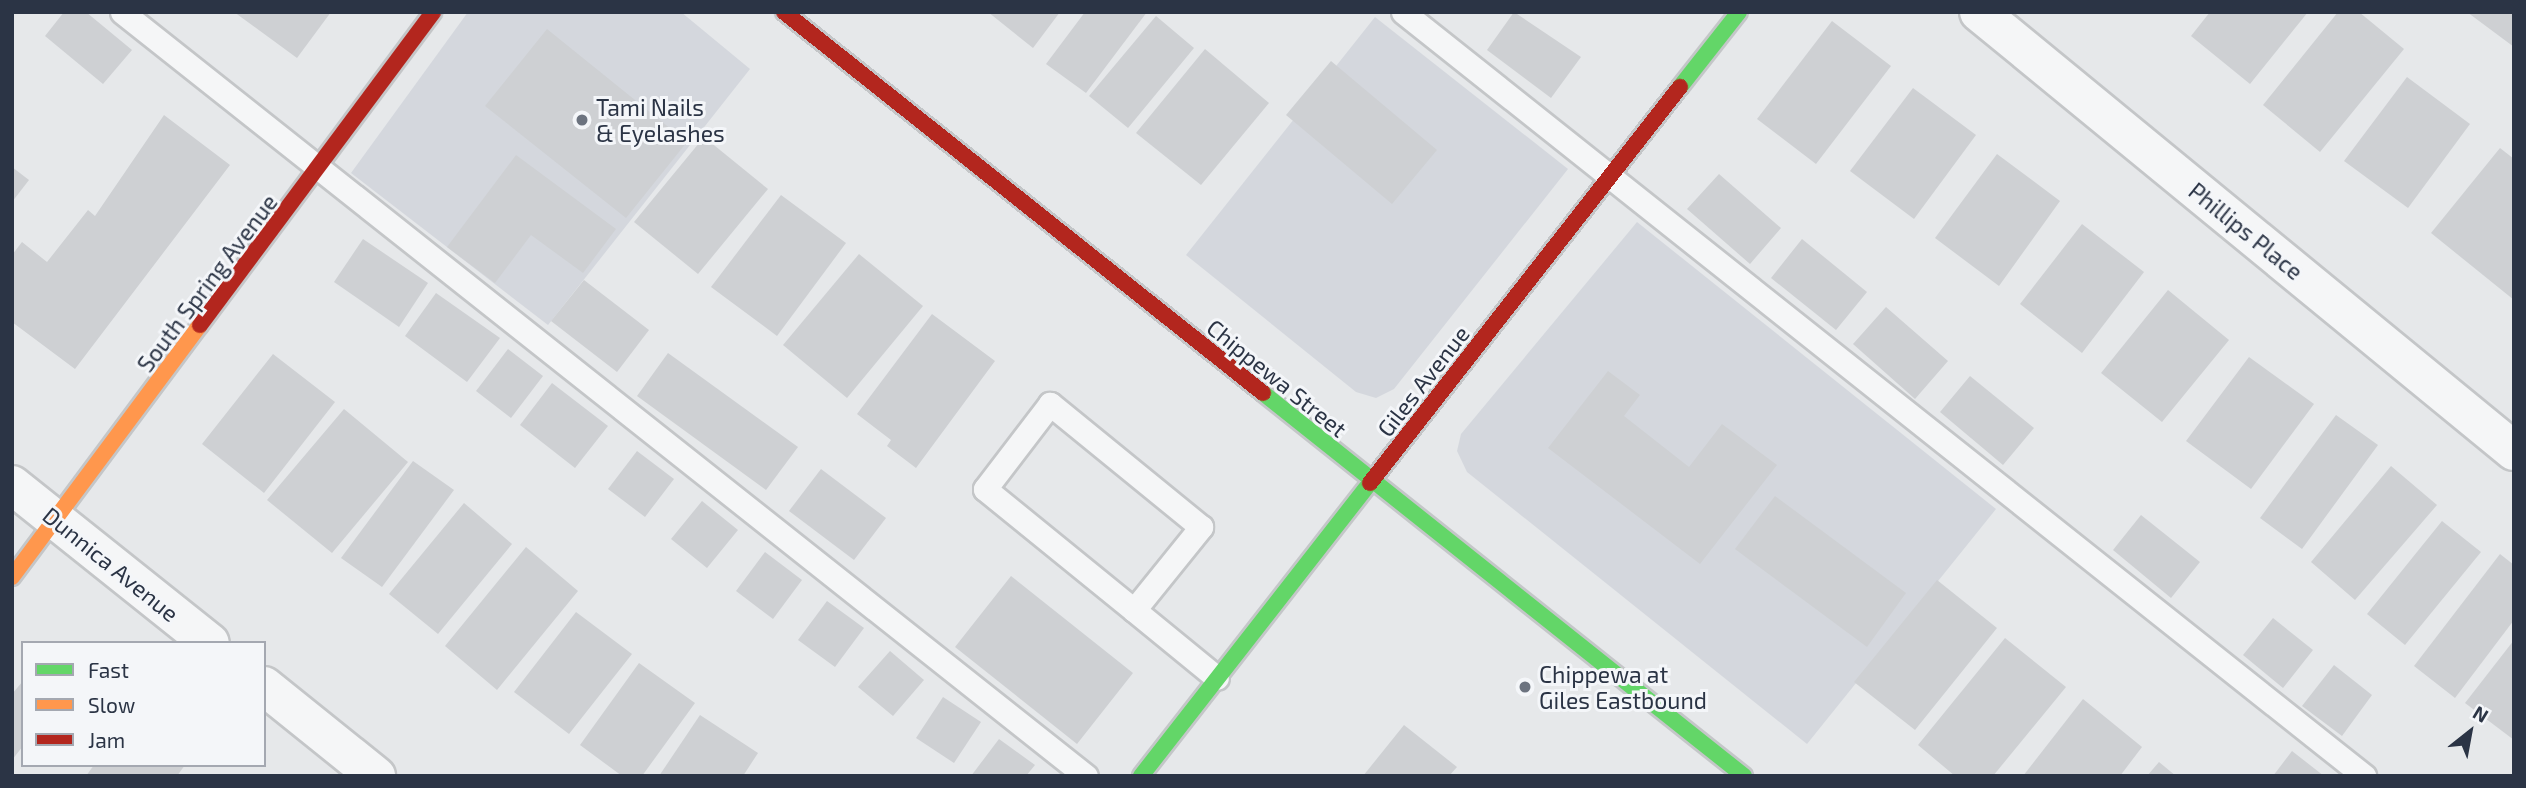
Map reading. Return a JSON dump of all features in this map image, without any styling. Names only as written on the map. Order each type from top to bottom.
[{"type":"street","name":"South Spring Avenue","points":[[12,577],[320,170],[433,12]]},
{"type":"street","name":"Chippewa Street","points":[[783,12],[1373,484],[1744,776]]},
{"type":"street","name":"Giles Avenue","points":[[1141,776],[1373,484],[1739,12]]},
{"type":"street","name":"Phillips Place","points":[[1979,12],[2514,451]]},
{"type":"street","name":"Dunnica Avenue","points":[[12,485],[208,641]]},
{"type":"street","points":[[266,688],[376,776]]},
{"type":"lane","points":[[122,12],[1086,776]]},
{"type":"lane","points":[[1403,12],[2364,776]]},
{"type":"lane","points":[[1134,610],[1201,527],[1050,404],[985,489],[1134,610],[1217,677]]},
{"type":"shaded area","points":[[468,12],[681,12],[750,69],[548,325],[351,173]]},
{"type":"shaded area","points":[[1375,17],[1568,169],[1394,389],[1376,398],[1356,392],[1186,255]]},
{"type":"shaded area","points":[[1637,222],[1996,509],[1807,744],[1467,472],[1457,451],[1461,434]]},
{"type":"building","points":[[64,12],[86,12],[132,50],[103,84],[45,36]]},
{"type":"building","points":[[234,12],[331,12],[297,58]]},
{"type":"building","points":[[988,12],[1060,12],[1033,48]]},
{"type":"building","points":[[1085,12],[1147,12],[1086,93],[1046,64]]},
{"type":"building","points":[[1514,12],[1581,57],[1551,98],[1487,50]]},
{"type":"building","points":[[2210,12],[2308,12],[2250,84],[2191,36]]},
{"type":"building","points":[[2338,12],[2359,12],[2404,49],[2320,152],[2263,105]]},
{"type":"building","points":[[2467,12],[2514,12],[2514,47]]},
{"type":"building","points":[[1156,16],[1194,48],[1128,128],[1089,96]]},
{"type":"building","points":[[1832,21],[1891,66],[1816,164],[1757,119]]},
{"type":"building","name":"Tami Nails & Eyelashes","points":[[547,29],[687,142],[626,218],[485,106]]},
{"type":"building","points":[[1205,49],[1269,103],[1201,185],[1136,133]]},
{"type":"building","points":[[1331,61],[1437,150],[1392,204],[1286,115]]},
{"type":"building","points":[[2407,77],[2470,124],[2408,208],[2344,161]]},
{"type":"building","points":[[1913,88],[1976,135],[1914,219],[1850,171]]},
{"type":"building","points":[[164,115],[230,165],[75,369],[12,322],[12,255],[22,242],[47,262],[88,210],[95,216]]},
{"type":"building","points":[[704,137],[768,189],[698,274],[634,222]]},
{"type":"building","points":[[2500,148],[2514,159],[2514,300],[2431,233]]},
{"type":"building","points":[[1997,154],[2060,201],[1999,286],[1935,238]]},
{"type":"building","points":[[516,155],[616,229],[583,273],[531,235],[495,283],[447,247]]},
{"type":"building","points":[[12,167],[29,180],[12,202]]},
{"type":"building","points":[[1719,174],[1781,228],[1750,264],[1687,209]]},
{"type":"building","points":[[781,195],[846,243],[777,336],[711,287]]},
{"type":"building","points":[[2082,224],[2144,272],[2082,353],[2020,304]]},
{"type":"building","points":[[363,239],[428,283],[399,327],[334,282]]},
{"type":"building","points":[[1802,239],[1867,292],[1836,330],[1771,278]]},
{"type":"building","points":[[859,254],[923,306],[847,398],[783,345]]},
{"type":"building","points":[[584,280],[649,330],[617,372],[551,321]]},
{"type":"building","points":[[2168,290],[2229,340],[2162,422],[2101,373]]},
{"type":"building","points":[[436,293],[500,338],[467,382],[405,336]]},
{"type":"building","points":[[1886,307],[1948,361],[1915,399],[1853,344]]},
{"type":"building","points":[[932,314],[995,361],[916,468],[887,446],[891,440],[857,414]]},
{"type":"building","points":[[508,349],[543,376],[511,418],[476,391]]},
{"type":"building","points":[[668,353],[798,447],[766,490],[637,396]]},
{"type":"building","points":[[273,354],[335,402],[264,493],[202,444]]},
{"type":"building","points":[[2249,357],[2314,404],[2251,489],[2186,441]]},
{"type":"building","points":[[1608,371],[1640,395],[1624,416],[1689,467],[1722,424],[1777,465],[1700,564],[1548,448]]},
{"type":"building","points":[[1970,376],[2034,428],[2003,465],[1940,412]]},
{"type":"building","points":[[552,383],[608,426],[575,468],[520,425]]},
{"type":"building","points":[[344,409],[408,462],[332,553],[267,500]]},
{"type":"building","points":[[2336,415],[2378,445],[2302,549],[2260,518]]},
{"type":"building","points":[[637,451],[674,479],[645,517],[608,489]]},
{"type":"building","points":[[413,461],[454,490],[382,587],[341,558]]},
{"type":"building","points":[[2391,466],[2437,505],[2355,600],[2311,562]]},
{"type":"building","points":[[821,469],[886,518],[854,560],[789,511]]},
{"type":"building","points":[[1775,496],[1906,593],[1867,647],[1735,549]]},
{"type":"building","points":[[702,501],[738,530],[707,568],[671,539]]},
{"type":"building","points":[[464,503],[512,544],[438,634],[389,594]]},
{"type":"building","points":[[2141,515],[2200,562],[2171,598],[2113,550]]},
{"type":"building","points":[[2442,521],[2481,552],[2405,645],[2367,614]]},
{"type":"building","points":[[526,547],[578,591],[497,690],[445,646]]},
{"type":"building","points":[[765,552],[802,580],[773,619],[736,591]]},
{"type":"building","points":[[2500,554],[2514,565],[2514,620],[2455,698],[2414,666]]},
{"type":"building","points":[[1011,576],[1133,673],[1077,744],[955,647]]},
{"type":"building","points":[[1937,580],[1997,628],[1915,730],[1854,682]]},
{"type":"building","points":[[827,601],[864,628],[835,667],[798,640]]},
{"type":"building","points":[[576,612],[632,654],[569,734],[514,692]]},
{"type":"building","points":[[2273,618],[2313,650],[2283,688],[2243,655]]},
{"type":"building","points":[[2005,638],[2066,687],[1993,776],[1955,776],[1918,745]]},
{"type":"building","points":[[2514,640],[2514,740],[2465,703]]},
{"type":"building","points":[[890,651],[924,680],[893,716],[858,687]]},
{"type":"building","points":[[639,663],[695,703],[642,776],[622,776],[580,745]]},
{"type":"building","points":[[2334,665],[2372,695],[2342,736],[2302,706]]},
{"type":"building","points":[[21,683],[21,749],[12,760],[12,694]]},
{"type":"building","points":[[943,697],[981,722],[954,763],[916,738]]},
{"type":"building","points":[[2083,699],[2142,747],[2120,776],[2023,776]]},
{"type":"building","points":[[700,715],[758,753],[743,776],[659,776]]},
{"type":"building","points":[[1404,725],[1457,767],[1449,776],[1363,776]]},
{"type":"building","points":[[999,739],[1035,765],[1026,776],[971,776]]},
{"type":"building","points":[[2292,751],[2324,776],[2273,776]]},
{"type":"building","points":[[2159,762],[2176,776],[2147,776]]},
{"type":"building","points":[[93,767],[184,767],[177,776],[86,776]]},
{"type":"traffic: fast","points":[[1680,87],[1739,12]]},
{"type":"traffic: fast","points":[[1263,393],[1744,776]]},
{"type":"traffic: fast","points":[[1141,776],[1370,483]]},
{"type":"traffic: slow","points":[[12,577],[200,325]]},
{"type":"traffic: jam","points":[[200,325],[433,12]]},
{"type":"traffic: jam","points":[[784,12],[1263,393]]},
{"type":"traffic: jam","points":[[1370,483],[1680,87]]},
{"type":"place","name":"Tami Nails & Eyelashes","points":[[582,120]]},
{"type":"place","name":"Chippewa at Giles Eastbound","points":[[1525,687]]}]
